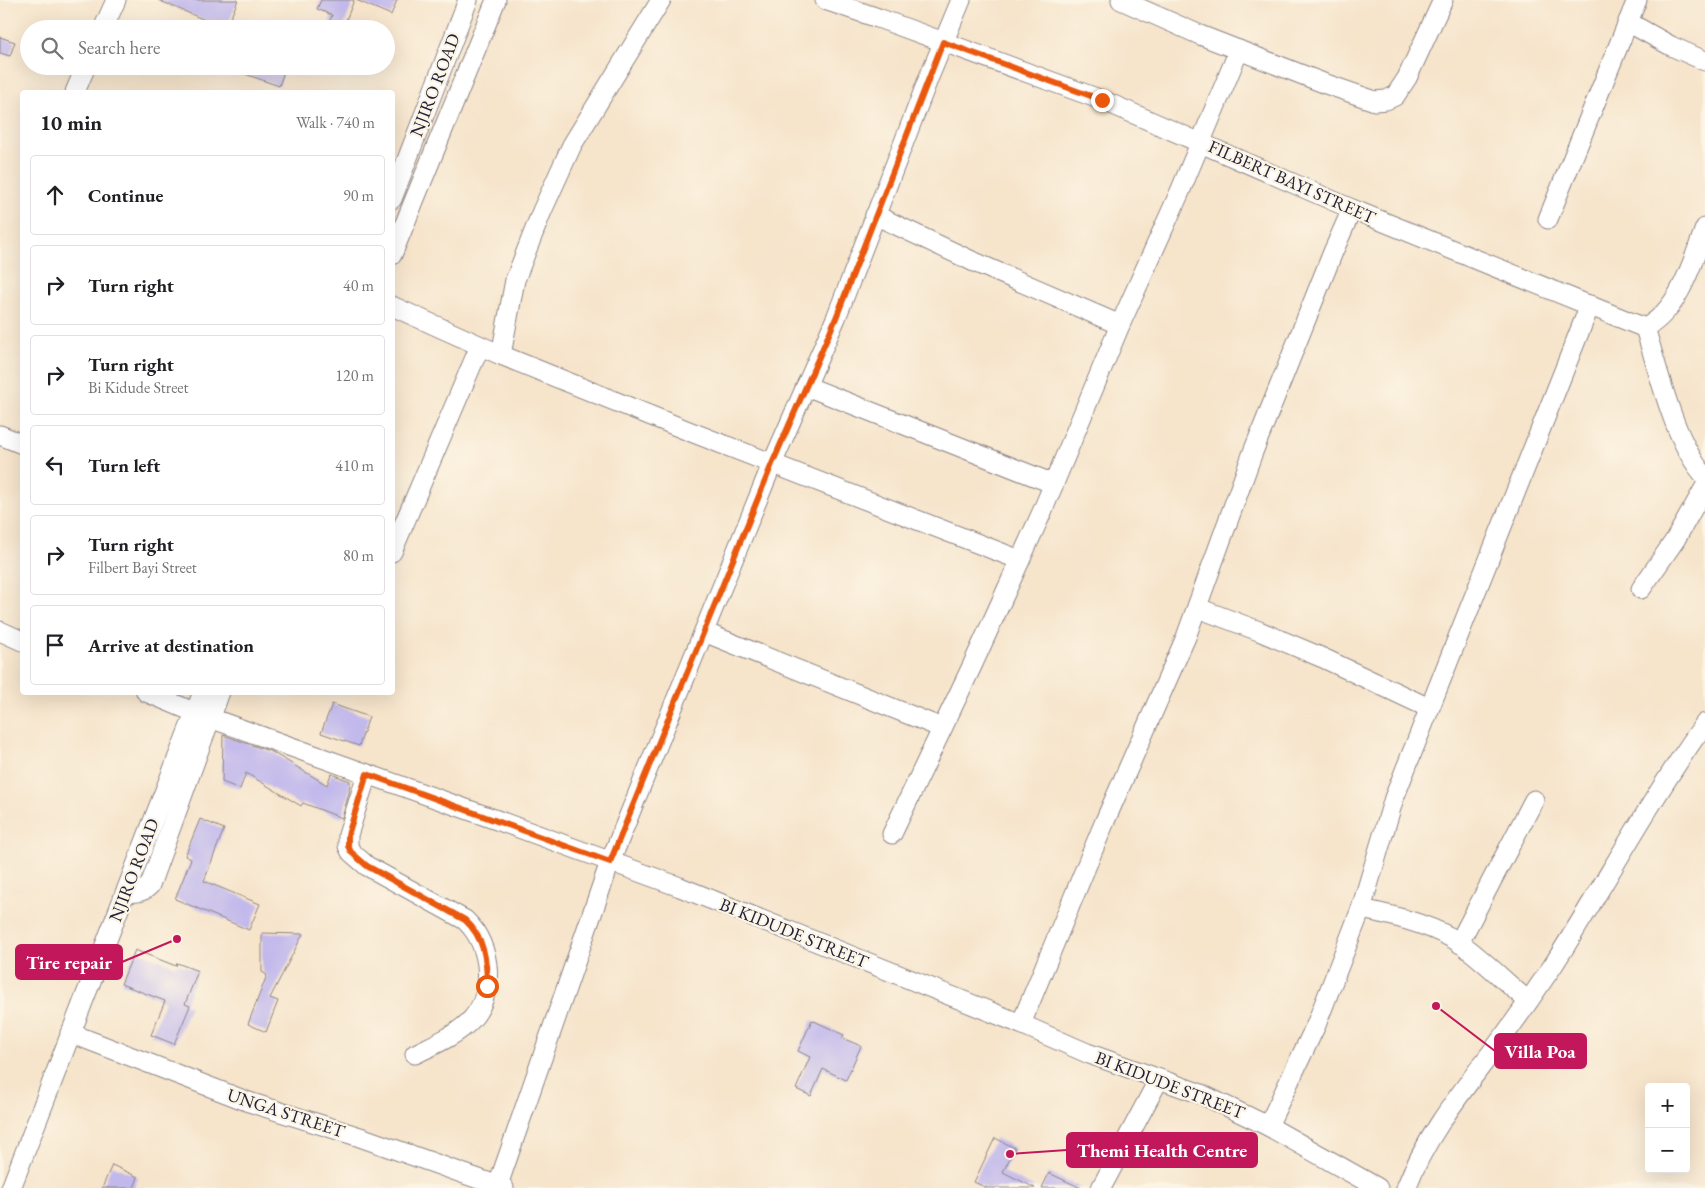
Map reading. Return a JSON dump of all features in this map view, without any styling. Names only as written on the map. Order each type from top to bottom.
[{"type":"street","name":"NJIRO ROAD","points":[[395,191],[468,0]]},
{"type":"street","points":[[395,248],[496,0]]},
{"type":"street","points":[[501,356],[515,280],[572,145],[661,0]]},
{"type":"street","name":"FILBERT BAYI STREET","points":[[825,0],[1094,96],[1352,209],[1590,305],[1623,321],[1645,328]]},
{"type":"street","points":[[499,1187],[610,862],[772,464],[836,318],[961,0]]},
{"type":"street","points":[[1121,0],[1142,4],[1238,50],[1364,98],[1375,100],[1386,100],[1394,96],[1407,78],[1444,0]]},
{"type":"street","points":[[1548,219],[1637,0]]},
{"type":"street","points":[[106,20],[111,1]]},
{"type":"street","points":[[1628,22],[1671,46],[1705,61]]},
{"type":"street","points":[[892,834],[1054,484],[1120,325],[1179,194],[1238,50]]},
{"type":"street","points":[[76,90],[82,75]]},
{"type":"street","points":[[1020,1024],[1105,821],[1198,608],[1256,444],[1352,209]]},
{"type":"street","points":[[876,215],[972,261],[1120,325]]},
{"type":"street","points":[[1705,228],[1678,295],[1654,324],[1645,328],[1675,421],[1687,450],[1705,476]]},
{"type":"street","points":[[1268,1126],[1316,1025],[1361,909],[1394,798],[1590,305]]},
{"type":"street","points":[[395,307],[501,356],[1020,560]]},
{"type":"street","points":[[395,545],[480,346]]},
{"type":"street","points":[[806,386],[1054,484]]},
{"type":"street","points":[[0,435],[20,443]]},
{"type":"street","points":[[1641,589],[1675,540],[1705,487]]},
{"type":"street","points":[[1198,608],[1323,658],[1429,708]]},
{"type":"street","points":[[0,631],[20,640]]},
{"type":"street","points":[[704,632],[942,728]]},
{"type":"street","name":"BI KIDUDE STREET","points":[[153,695],[203,715],[719,902],[1020,1024],[1087,1054],[1224,1104],[1268,1126],[1378,1188]]},
{"type":"street","name":"NJIRO ROAD","points":[[11,1188],[125,892],[203,715],[203,695]]},
{"type":"street","points":[[203,715],[218,695]]},
{"type":"street","points":[[1406,1188],[1420,1157],[1444,1117],[1528,1001],[1587,911],[1672,771],[1705,723]]},
{"type":"street","points":[[367,774],[348,835],[348,846],[351,852],[367,866],[465,920],[471,925],[483,946],[487,965],[487,986],[478,1013],[458,1032],[415,1054]]},
{"type":"street","points":[[1459,943],[1534,800]]},
{"type":"street","points":[[1361,909],[1394,915],[1442,934],[1459,943],[1528,1001]]},
{"type":"street","name":"UNGA STREET","points":[[70,1033],[249,1102],[360,1137],[499,1187]]},
{"type":"street","points":[[1101,1188],[1159,1079]]},
{"type":"building","points":[[158,0],[238,0],[230,20],[205,20]]},
{"type":"building","points":[[321,0],[354,0],[346,20],[330,20],[332,15],[317,9]]},
{"type":"building","points":[[356,0],[397,0],[391,15]]},
{"type":"building","points":[[0,37],[15,42],[10,56],[0,53]]},
{"type":"building","points":[[248,75],[283,75],[279,86]]},
{"type":"building","points":[[332,704],[369,717],[359,746],[321,733]]},
{"type":"building","points":[[223,735],[272,752],[327,785],[331,774],[350,781],[349,793],[342,818],[303,803],[301,806],[246,773],[240,789],[222,782]]},
{"type":"building","points":[[200,819],[224,829],[204,881],[260,904],[249,930],[175,899],[191,859],[185,856]]},
{"type":"building","points":[[262,933],[303,934],[270,998],[278,1001],[266,1032],[248,1024],[267,975],[262,972]]},
{"type":"building","points":[[135,950],[176,966],[177,963],[198,971],[185,1004],[190,1006],[174,1044],[151,1035],[165,1001],[121,984]]},
{"type":"building","points":[[812,1020],[844,1035],[842,1038],[861,1046],[846,1080],[823,1069],[811,1096],[796,1089],[810,1057],[798,1051]]},
{"type":"building","points":[[995,1138],[1015,1148],[1003,1172],[1035,1188],[987,1188],[974,1182]]},
{"type":"building","points":[[112,1165],[138,1177],[134,1188],[102,1188]]},
{"type":"building","points":[[1049,1173],[1081,1188],[1042,1188]]},
{"type":"place","name":"Tire repair","points":[[177,939]]},
{"type":"place","name":"Villa Poa","points":[[1436,1006]]},
{"type":"place","name":"Themi Health Centre","points":[[1010,1154]]},
{"type":"route","points":[[487,986],[487,965],[483,946],[471,925],[367,866],[351,852],[348,846],[348,835],[367,774],[610,862],[772,464],[836,318],[943,42],[1102,100]]}]
